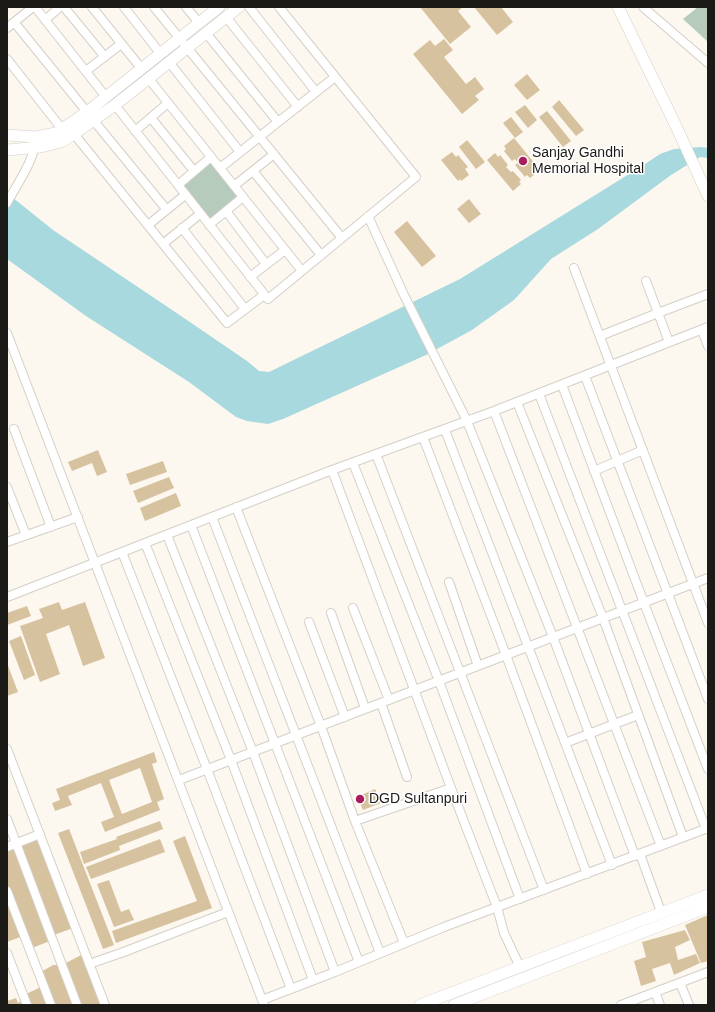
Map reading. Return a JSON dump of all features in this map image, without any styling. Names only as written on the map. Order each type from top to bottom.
[{"type":"street","points":[[7,28],[34,7],[106,96]]},
{"type":"street","points":[[45,20],[60,7]]},
{"type":"street","points":[[64,7],[105,56]]},
{"type":"street","points":[[92,7],[141,68]]},
{"type":"street","points":[[124,7],[160,53]]},
{"type":"street","points":[[154,7],[342,238]]},
{"type":"street","points":[[186,7],[199,23]]},
{"type":"street","points":[[7,135],[35,142],[61,142],[74,134],[91,116],[106,96],[218,7]]},
{"type":"street","points":[[7,150],[35,142],[115,105],[239,7]]},
{"type":"street","points":[[249,7],[316,92]]},
{"type":"street","points":[[115,105],[268,299],[416,177],[279,7]]},
{"type":"street","points":[[618,7],[676,126],[708,196]]},
{"type":"street","points":[[643,7],[708,63]]},
{"type":"street","points":[[226,17],[298,107]]},
{"type":"street","points":[[14,22],[167,210]]},
{"type":"street","points":[[206,33],[278,122]]},
{"type":"street","points":[[86,71],[121,44]]},
{"type":"street","points":[[7,59],[62,129]]},
{"type":"street","points":[[169,62],[240,152]]},
{"type":"street","points":[[220,168],[335,77]]},
{"type":"street","points":[[149,79],[302,271]]},
{"type":"street","points":[[135,131],[168,104]]},
{"type":"street","points":[[152,118],[194,171]]},
{"type":"street","points":[[74,134],[228,323],[264,294]]},
{"type":"street","points":[[7,204],[20,179],[35,142]]},
{"type":"street","points":[[234,186],[274,154]]},
{"type":"street","points":[[178,185],[211,157]]},
{"type":"street","points":[[253,171],[321,255]]},
{"type":"street","points":[[148,225],[185,195]]},
{"type":"street","points":[[209,225],[243,197]]},
{"type":"street","points":[[226,211],[266,264]]},
{"type":"street","points":[[163,244],[200,214]]},
{"type":"street","points":[[368,216],[404,295],[467,421],[661,912]]},
{"type":"street","points":[[182,228],[245,309]]},
{"type":"street","points":[[250,277],[285,250]]},
{"type":"street","points":[[574,268],[708,623]]},
{"type":"street","points":[[646,281],[669,342]]},
{"type":"street","points":[[600,336],[708,294]]},
{"type":"street","points":[[7,597],[332,470],[539,394],[705,328],[708,346]]},
{"type":"street","points":[[7,333],[263,1002],[404,943],[707,828],[539,394]]},
{"type":"street","points":[[585,376],[708,699]]},
{"type":"street","points":[[562,384],[708,769]]},
{"type":"street","points":[[517,402],[603,618],[684,837]]},
{"type":"street","points":[[494,411],[661,846]]},
{"type":"street","points":[[14,429],[51,527]]},
{"type":"street","points":[[444,430],[612,865]]},
{"type":"street","points":[[424,437],[587,874]]},
{"type":"street","points":[[594,471],[643,450]]},
{"type":"street","points":[[376,454],[544,890]]},
{"type":"street","points":[[353,462],[439,681],[520,899]]},
{"type":"street","points":[[332,470],[497,907],[504,933],[520,967]]},
{"type":"street","points":[[7,487],[26,535]]},
{"type":"street","points":[[236,507],[321,726],[355,821],[404,943]]},
{"type":"street","points":[[7,542],[78,517]]},
{"type":"street","points":[[212,517],[380,953]]},
{"type":"street","points":[[191,525],[359,962]]},
{"type":"street","points":[[167,534],[253,752],[335,972]]},
{"type":"street","points":[[145,543],[231,760],[313,980]]},
{"type":"street","points":[[122,552],[208,769],[291,989]]},
{"type":"street","points":[[179,780],[708,578]]},
{"type":"street","points":[[449,582],[478,666]]},
{"type":"street","points":[[353,608],[389,700]]},
{"type":"street","points":[[331,613],[365,708]]},
{"type":"street","points":[[309,622],[345,717]]},
{"type":"street","points":[[381,703],[407,777]]},
{"type":"street","points":[[565,743],[638,715]]},
{"type":"street","points":[[7,748],[105,1005]]},
{"type":"street","points":[[355,821],[451,788]]},
{"type":"street","points":[[7,819],[77,1005]]},
{"type":"street","points":[[7,847],[40,834]]},
{"type":"street","points":[[7,891],[51,1005]]},
{"type":"street","points":[[420,1005],[708,895]]},
{"type":"street","points":[[454,1005],[708,907]]},
{"type":"street","points":[[89,964],[228,912]]},
{"type":"street","points":[[7,953],[27,1005]]},
{"type":"street","points":[[620,1005],[633,1003],[655,992],[708,972]]},
{"type":"street","points":[[680,983],[689,1005]]},
{"type":"street","points":[[655,992],[660,1005]]},
{"type":"green space","points":[[698,7],[708,7],[708,42],[683,19]]},
{"type":"green space","points":[[211,160],[241,198],[210,222],[181,185]]},
{"type":"water","points":[[701,147],[708,148],[708,158],[700,157],[671,175],[598,229],[551,259],[514,300],[472,330],[426,355],[283,419],[268,424],[247,421],[236,417],[189,382],[86,316],[7,259],[7,193],[53,230],[247,361],[259,371],[269,372],[460,279],[660,154],[674,149]]},
{"type":"building","points":[[420,7],[463,7],[458,11],[471,27],[450,44]]},
{"type":"building","points":[[474,7],[501,7],[513,22],[497,35]]},
{"type":"building","points":[[444,39],[453,50],[444,57],[466,84],[475,77],[484,89],[475,96],[479,100],[462,114],[413,54],[430,40],[435,46]]},
{"type":"building","points":[[527,74],[540,90],[527,100],[514,85]]},
{"type":"building","points":[[559,100],[584,130],[576,136],[552,107]]},
{"type":"building","points":[[525,105],[537,120],[528,128],[515,112]]},
{"type":"building","points":[[547,111],[571,141],[563,147],[539,117]]},
{"type":"building","points":[[511,117],[523,132],[515,138],[503,123]]},
{"type":"building","points":[[514,138],[540,170],[530,178],[527,175],[525,177],[515,165],[518,163],[515,159],[512,161],[504,151],[506,149],[504,146]]},
{"type":"building","points":[[467,140],[485,162],[476,169],[459,147]]},
{"type":"building","points":[[452,152],[456,157],[458,155],[468,167],[465,169],[469,175],[461,181],[460,179],[458,181],[441,160]]},
{"type":"building","points":[[495,153],[498,157],[500,155],[508,165],[506,167],[511,172],[513,171],[521,180],[519,182],[521,184],[513,191],[487,160]]},
{"type":"building","points":[[469,199],[481,214],[469,223],[457,209]]},
{"type":"building","points":[[407,221],[436,256],[422,267],[394,232]]},
{"type":"building","points":[[98,450],[107,472],[97,476],[92,463],[72,471],[68,462]]},
{"type":"building","points":[[163,461],[167,472],[130,485],[126,474]]},
{"type":"building","points":[[169,477],[174,488],[138,503],[133,491]]},
{"type":"building","points":[[176,493],[181,506],[145,521],[140,508]]},
{"type":"building","points":[[59,602],[62,610],[85,602],[105,658],[83,666],[69,625],[46,634],[60,674],[40,682],[20,626],[43,618],[39,609]]},
{"type":"building","points":[[27,606],[31,616],[7,625],[7,613]]},
{"type":"building","points":[[21,636],[35,675],[24,680],[9,641]]},
{"type":"building","points":[[7,663],[18,692],[7,696]]},
{"type":"building","points":[[154,752],[157,762],[152,764],[164,799],[157,802],[160,810],[105,832],[101,822],[114,817],[101,783],[68,796],[72,805],[55,811],[52,803],[60,800],[56,789]],"holes":[[[140,768],[152,802],[122,814],[109,780]]]},
{"type":"building","points":[[375,789],[381,803],[363,810],[357,797]]},
{"type":"building","points":[[160,821],[163,829],[119,846],[120,850],[84,864],[80,852],[117,839],[116,837]]},
{"type":"building","points":[[69,829],[114,945],[103,949],[58,833]]},
{"type":"building","points":[[185,836],[212,908],[116,943],[112,931],[197,901],[173,841]]},
{"type":"building","points":[[39,837],[73,928],[54,935],[20,845]]},
{"type":"building","points":[[160,839],[165,852],[91,879],[86,867]]},
{"type":"building","points":[[15,846],[50,941],[32,948],[7,884],[7,849]]},
{"type":"building","points":[[109,880],[121,912],[129,909],[134,920],[114,927],[97,884]]},
{"type":"building","points":[[7,895],[23,936],[7,942]]},
{"type":"building","points":[[708,915],[708,961],[701,963],[685,925]]},
{"type":"building","points":[[685,930],[690,940],[675,947],[678,960],[696,954],[700,963],[674,975],[670,963],[652,969],[656,981],[641,986],[634,961],[646,957],[642,942]]},
{"type":"building","points":[[85,953],[104,1005],[82,1005],[66,963]]},
{"type":"building","points":[[53,965],[59,965],[75,1005],[54,1005],[41,972]]},
{"type":"building","points":[[43,986],[50,1005],[28,1005],[24,995]]},
{"type":"building","points":[[16,998],[18,1003],[23,1000],[25,1005],[7,1005],[7,1001]]},
{"type":"place","name":"Sanjay Gandhi Memorial Hospital","points":[[523,161]]},
{"type":"place","name":"DGD Sultanpuri","points":[[360,799]]}]
